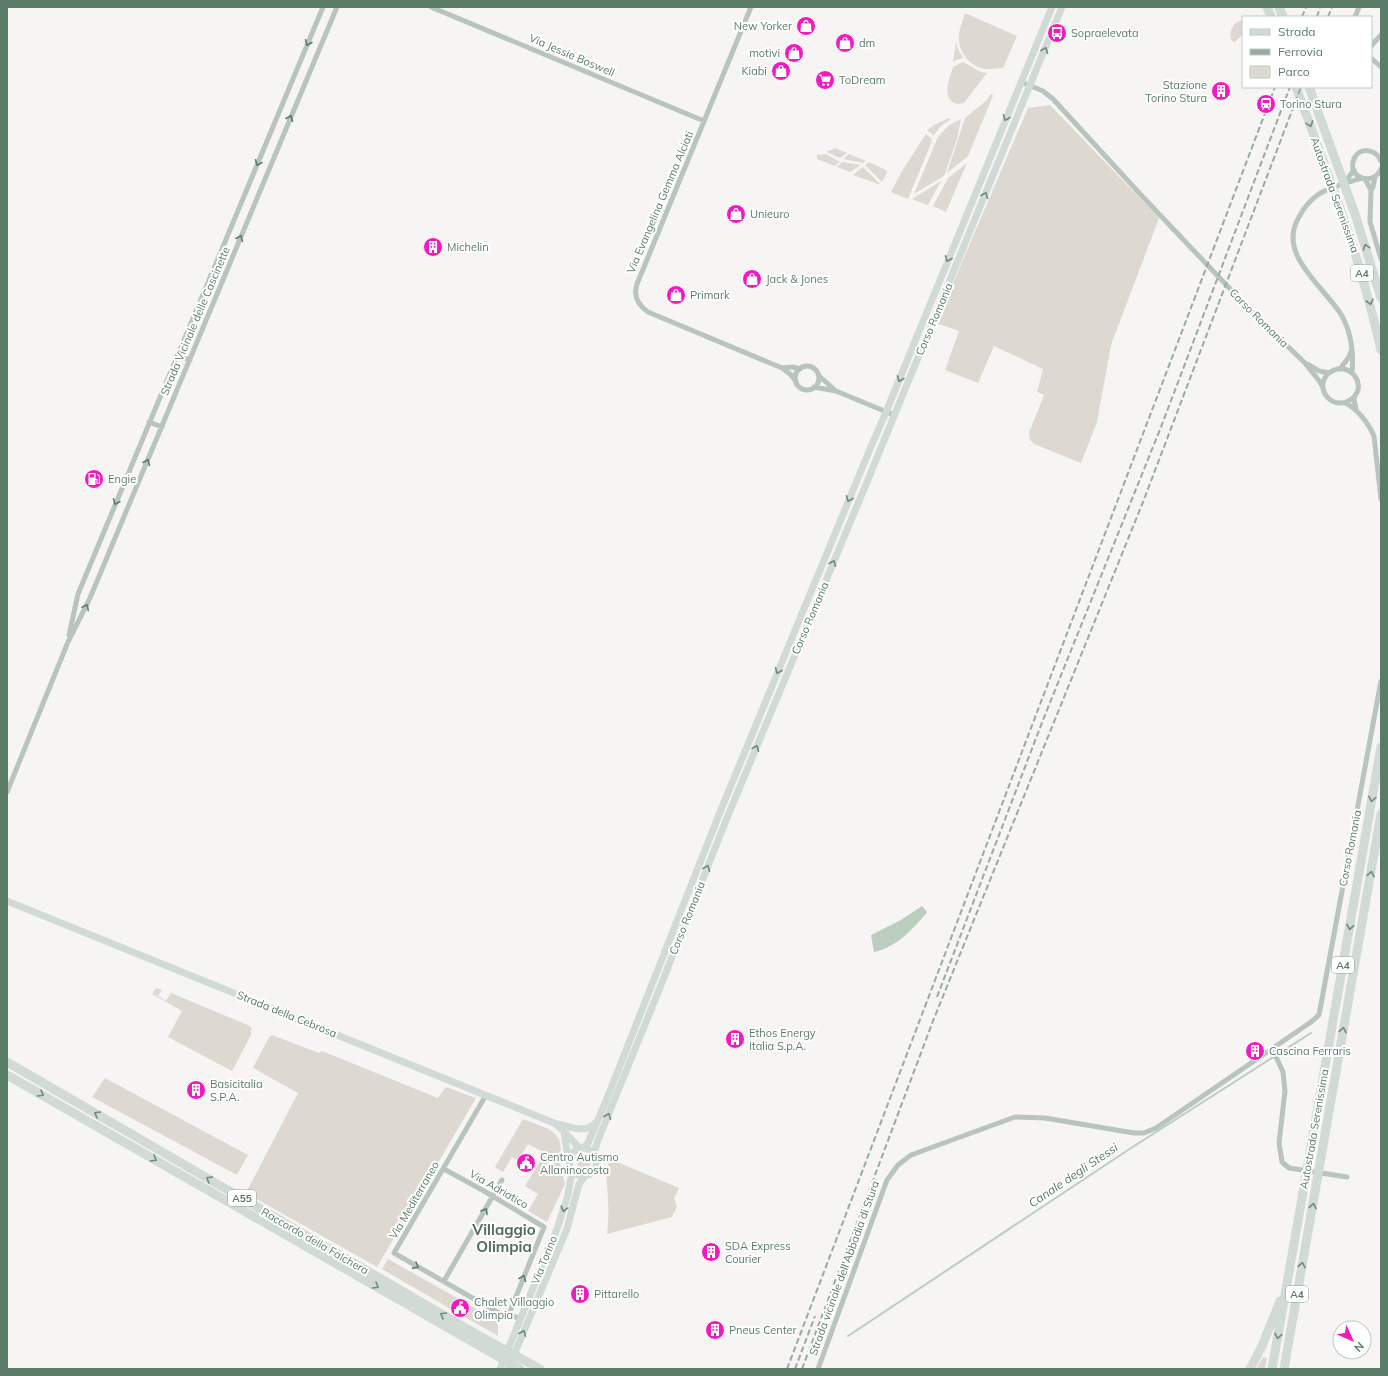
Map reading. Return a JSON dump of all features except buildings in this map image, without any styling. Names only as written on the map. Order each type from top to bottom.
[{"type":"highway","name":"Autostrada Serenissima","points":[[1296,88],[1357,257],[1368,293],[1381,350]]},
{"type":"highway","name":"Autostrada Serenissima","points":[[1309,88],[1368,252],[1381,298]]},
{"type":"highway","name":"Autostrada Serenissima","points":[[1272,1369],[1381,747]]},
{"type":"highway","name":"Autostrada Serenissima","points":[[1284,1369],[1381,814]]},
{"type":"highway","name":"Raccordo della Falchera","points":[[7,1062],[474,1338],[520,1369]]},
{"type":"highway","name":"Raccordo della Falchera","points":[[7,1075],[474,1338],[536,1367]]},
{"type":"highway","points":[[1249,1369],[1262,1346],[1287,1283]]},
{"type":"highway","points":[[1288,1344],[1289,1369]]},
{"type":"main road","name":"Corso Romania","points":[[582,1148],[588,1143],[597,1122],[720,812],[1052,7]]},
{"type":"main road","name":"Corso Romania","points":[[594,1153],[727,818],[1062,7]]},
{"type":"main road","name":"Strada della Cebrosa","points":[[7,901],[554,1123],[582,1148]]},
{"type":"main road","points":[[554,1123],[589,1129],[597,1122]]},
{"type":"main road","points":[[564,1131],[567,1151],[570,1158]]},
{"type":"main road","points":[[582,1148],[588,1148],[594,1153],[597,1166],[592,1173],[585,1176],[579,1175],[572,1171],[569,1163],[572,1153],[582,1148]]},
{"type":"main road","name":"Via Torino","points":[[500,1369],[562,1215],[572,1171]]},
{"type":"main road","name":"Via Torino","points":[[508,1369],[567,1229],[579,1184],[585,1176]]},
{"type":"street","name":"Strada Vicinale delle Cascinette","points":[[68,642],[78,594],[323,7]]},
{"type":"street","name":"Strada Vicinale delle Cascinette","points":[[7,792],[68,642],[90,598],[337,7]]},
{"type":"street","name":"Via Jessie Boswell","points":[[431,7],[704,121]]},
{"type":"street","name":"Via Evangelina Gemma Alciati","points":[[751,7],[635,290],[637,299],[642,308],[648,312],[782,368],[796,381]]},
{"type":"street","points":[[1354,16],[1359,7]]},
{"type":"street","points":[[1372,45],[1381,35]]},
{"type":"street","points":[[1372,59],[1381,67]]},
{"type":"street","name":"Corso Romania","points":[[1021,82],[1043,91],[1053,99],[1140,195],[1250,310],[1305,363],[1323,388]]},
{"type":"street","points":[[1371,190],[1363,178],[1354,170],[1353,162],[1360,152],[1368,150],[1376,153],[1380,158]]},
{"type":"street","points":[[1340,184],[1348,178],[1354,170]]},
{"type":"street","points":[[1381,170],[1375,177],[1371,190],[1370,222],[1381,259]]},
{"type":"street","points":[[1356,410],[1354,400],[1357,392],[1358,381],[1352,372],[1352,348],[1348,329],[1342,316],[1333,303],[1314,282],[1296,254],[1293,244],[1295,223],[1304,207],[1312,199],[1320,193],[1340,184],[1363,178],[1375,177]]},
{"type":"street","points":[[1340,369],[1349,357],[1352,348]]},
{"type":"street","points":[[178,356],[190,360]]},
{"type":"street","name":"Corso Romania","points":[[1305,363],[1315,369],[1329,373]]},
{"type":"street","name":"Via Evangelina Gemma Alciati","points":[[782,368],[793,367],[800,369]]},
{"type":"street","points":[[836,390],[814,388],[808,390],[802,388],[796,381],[796,374],[800,369],[806,367],[813,368],[819,376],[836,390],[894,415]]},
{"type":"street","points":[[1352,372],[1344,369],[1332,371],[1329,373],[1324,382],[1323,388],[1329,400],[1337,403],[1345,403],[1356,410],[1372,431],[1374,436],[1381,498]]},
{"type":"street","points":[[814,388],[818,382],[819,376]]},
{"type":"street","points":[[1345,403],[1355,396]]},
{"type":"street","points":[[149,422],[162,427]]},
{"type":"street","name":"Corso Romania","points":[[1319,1014],[1381,681]]},
{"type":"street","name":"Strada vicinale dell'Abbadia di Stura","points":[[818,1369],[887,1180],[898,1165],[911,1155],[1015,1117],[1045,1118],[1134,1133],[1144,1133],[1156,1128],[1311,1022],[1319,1014]]},
{"type":"street","points":[[1272,1048],[1283,1072],[1285,1091],[1279,1143],[1282,1162],[1289,1168],[1347,1177]]},
{"type":"street","name":"Via Mediterraneo","points":[[486,1095],[394,1254],[504,1316],[509,1314],[520,1319]]},
{"type":"street","name":"Via Adriatico","points":[[444,1169],[544,1227]]},
{"type":"street","points":[[444,1281],[502,1180]]},
{"type":"street","name":"Via Torino","points":[[509,1314],[544,1227]]},
{"type":"green space","points":[[965,13],[1017,36],[1003,68],[984,69],[973,65],[965,56],[960,46],[959,31]]},
{"type":"green space","points":[[1242,20],[1242,35],[1235,42],[1232,41],[1230,35],[1233,26],[1238,21]]},
{"type":"green space","points":[[956,42],[963,58],[953,62]]},
{"type":"green space","points":[[963,62],[981,72],[987,73],[964,103],[957,104],[952,101],[947,93],[948,82],[953,67]]},
{"type":"green space","points":[[991,94],[993,96],[968,156],[947,173],[965,118],[986,101]]},
{"type":"green space","points":[[1050,105],[1159,218],[1111,345],[1097,422],[1081,463],[1034,444],[1030,440],[1029,433],[1044,395],[1037,392],[1043,369],[994,346],[978,383],[945,370],[959,331],[936,323],[1028,108]]},
{"type":"green space","points":[[949,118],[951,119],[941,126],[933,136],[927,130],[936,124]]},
{"type":"green space","points":[[961,119],[957,139],[944,176],[914,194],[938,137],[948,126]]},
{"type":"green space","points":[[926,134],[932,141],[908,199],[891,192],[902,171]]},
{"type":"green space","points":[[835,148],[847,153],[840,158],[826,152]]},
{"type":"green space","points":[[826,154],[840,162],[835,166],[817,159],[817,155]]},
{"type":"green space","points":[[849,154],[866,161],[863,163],[843,159]]},
{"type":"green space","points":[[842,162],[861,165],[850,172],[837,167]]},
{"type":"green space","points":[[869,162],[886,170],[887,173],[882,182],[865,165]]},
{"type":"green space","points":[[967,163],[946,212],[933,206],[948,178]]},
{"type":"green space","points":[[863,167],[881,185],[853,175]]},
{"type":"green space","points":[[941,181],[928,205],[912,199]]},
{"type":"green space","points":[[156,988],[162,990],[158,996],[166,1001],[171,993],[250,1026],[252,1029],[250,1032],[252,1033],[232,1071],[168,1037],[182,1011],[152,994]]},
{"type":"green space","points":[[272,1035],[319,1053],[322,1051],[438,1098],[446,1087],[476,1098],[377,1267],[246,1193],[298,1093],[253,1068],[268,1039]]},
{"type":"green space","points":[[105,1078],[248,1155],[237,1175],[92,1097]]},
{"type":"green space","points":[[523,1119],[549,1129],[559,1139],[561,1149],[559,1159],[565,1184],[547,1222],[528,1211],[538,1194],[525,1186],[545,1153],[528,1144],[518,1160],[512,1157],[503,1172],[495,1167]]},
{"type":"green space","points":[[581,1155],[587,1155],[591,1159],[591,1165],[587,1169],[581,1169],[577,1165],[577,1159]]},
{"type":"green space","points":[[610,1159],[679,1188],[674,1198],[677,1207],[672,1217],[607,1234],[607,1169]]},
{"type":"green space","points":[[388,1259],[498,1321],[498,1336],[461,1315],[466,1306],[459,1302],[454,1311],[382,1269]]},
{"type":"green space","points":[[1263,1357],[1267,1358],[1265,1369],[1256,1369]]},
{"type":"shaded area","points":[[922,906],[927,912],[910,931],[897,942],[882,950],[874,952],[871,935],[901,920]]},
{"type":"waterway","name":"Canale degli Stessi","points":[[848,1336],[1128,1150],[1311,1033]]},
{"type":"railway","points":[[1302,16],[1306,7]]},
{"type":"railway","points":[[1317,16],[1320,7]]},
{"type":"railway","points":[[1328,16],[1332,7]]},
{"type":"railway","points":[[787,1369],[1275,88]]},
{"type":"railway","points":[[937,997],[1043,720],[1161,427],[1290,88]]},
{"type":"railway","points":[[802,1369],[933,1021],[1143,502],[1301,88]]},
{"type":"railway","points":[[795,1369],[815,1316]]},
{"type":"place","name":"New Yorker","points":[[806,26]]},
{"type":"place","name":"Sopraelevata","points":[[1057,33]]},
{"type":"place","name":"dm","points":[[845,43]]},
{"type":"place","name":"motivi","points":[[794,53]]},
{"type":"place","name":"Kiabi","points":[[781,71]]},
{"type":"place","name":"ToDream","points":[[825,80]]},
{"type":"place","name":"Stazione Torino Stura","points":[[1221,91]]},
{"type":"place","name":"Torino Stura","points":[[1266,104]]},
{"type":"place","name":"Unieuro","points":[[736,214]]},
{"type":"place","name":"Michelin","points":[[433,247]]},
{"type":"place","name":"Jack & Jones","points":[[752,279]]},
{"type":"place","name":"Primark","points":[[676,295]]},
{"type":"place","name":"Engie","points":[[94,479]]},
{"type":"place","name":"Ethos Energy Italia S.p.A.","points":[[735,1039]]},
{"type":"place","name":"Cascina Ferraris","points":[[1255,1051]]},
{"type":"place","name":"Basicitalia S.P.A.","points":[[196,1090]]},
{"type":"place","name":"Centro Autismo Allaninocosta","points":[[526,1163]]},
{"type":"place","name":"SDA Express Courier","points":[[711,1252]]},
{"type":"place","name":"Pittarello","points":[[580,1294]]},
{"type":"place","name":"Chalet Villaggio Olimpia","points":[[460,1308]]},
{"type":"place","name":"Pneus Center","points":[[715,1330]]},
{"type":"district","name":"Villaggio Olimpia","points":[[504,1238]]}]
